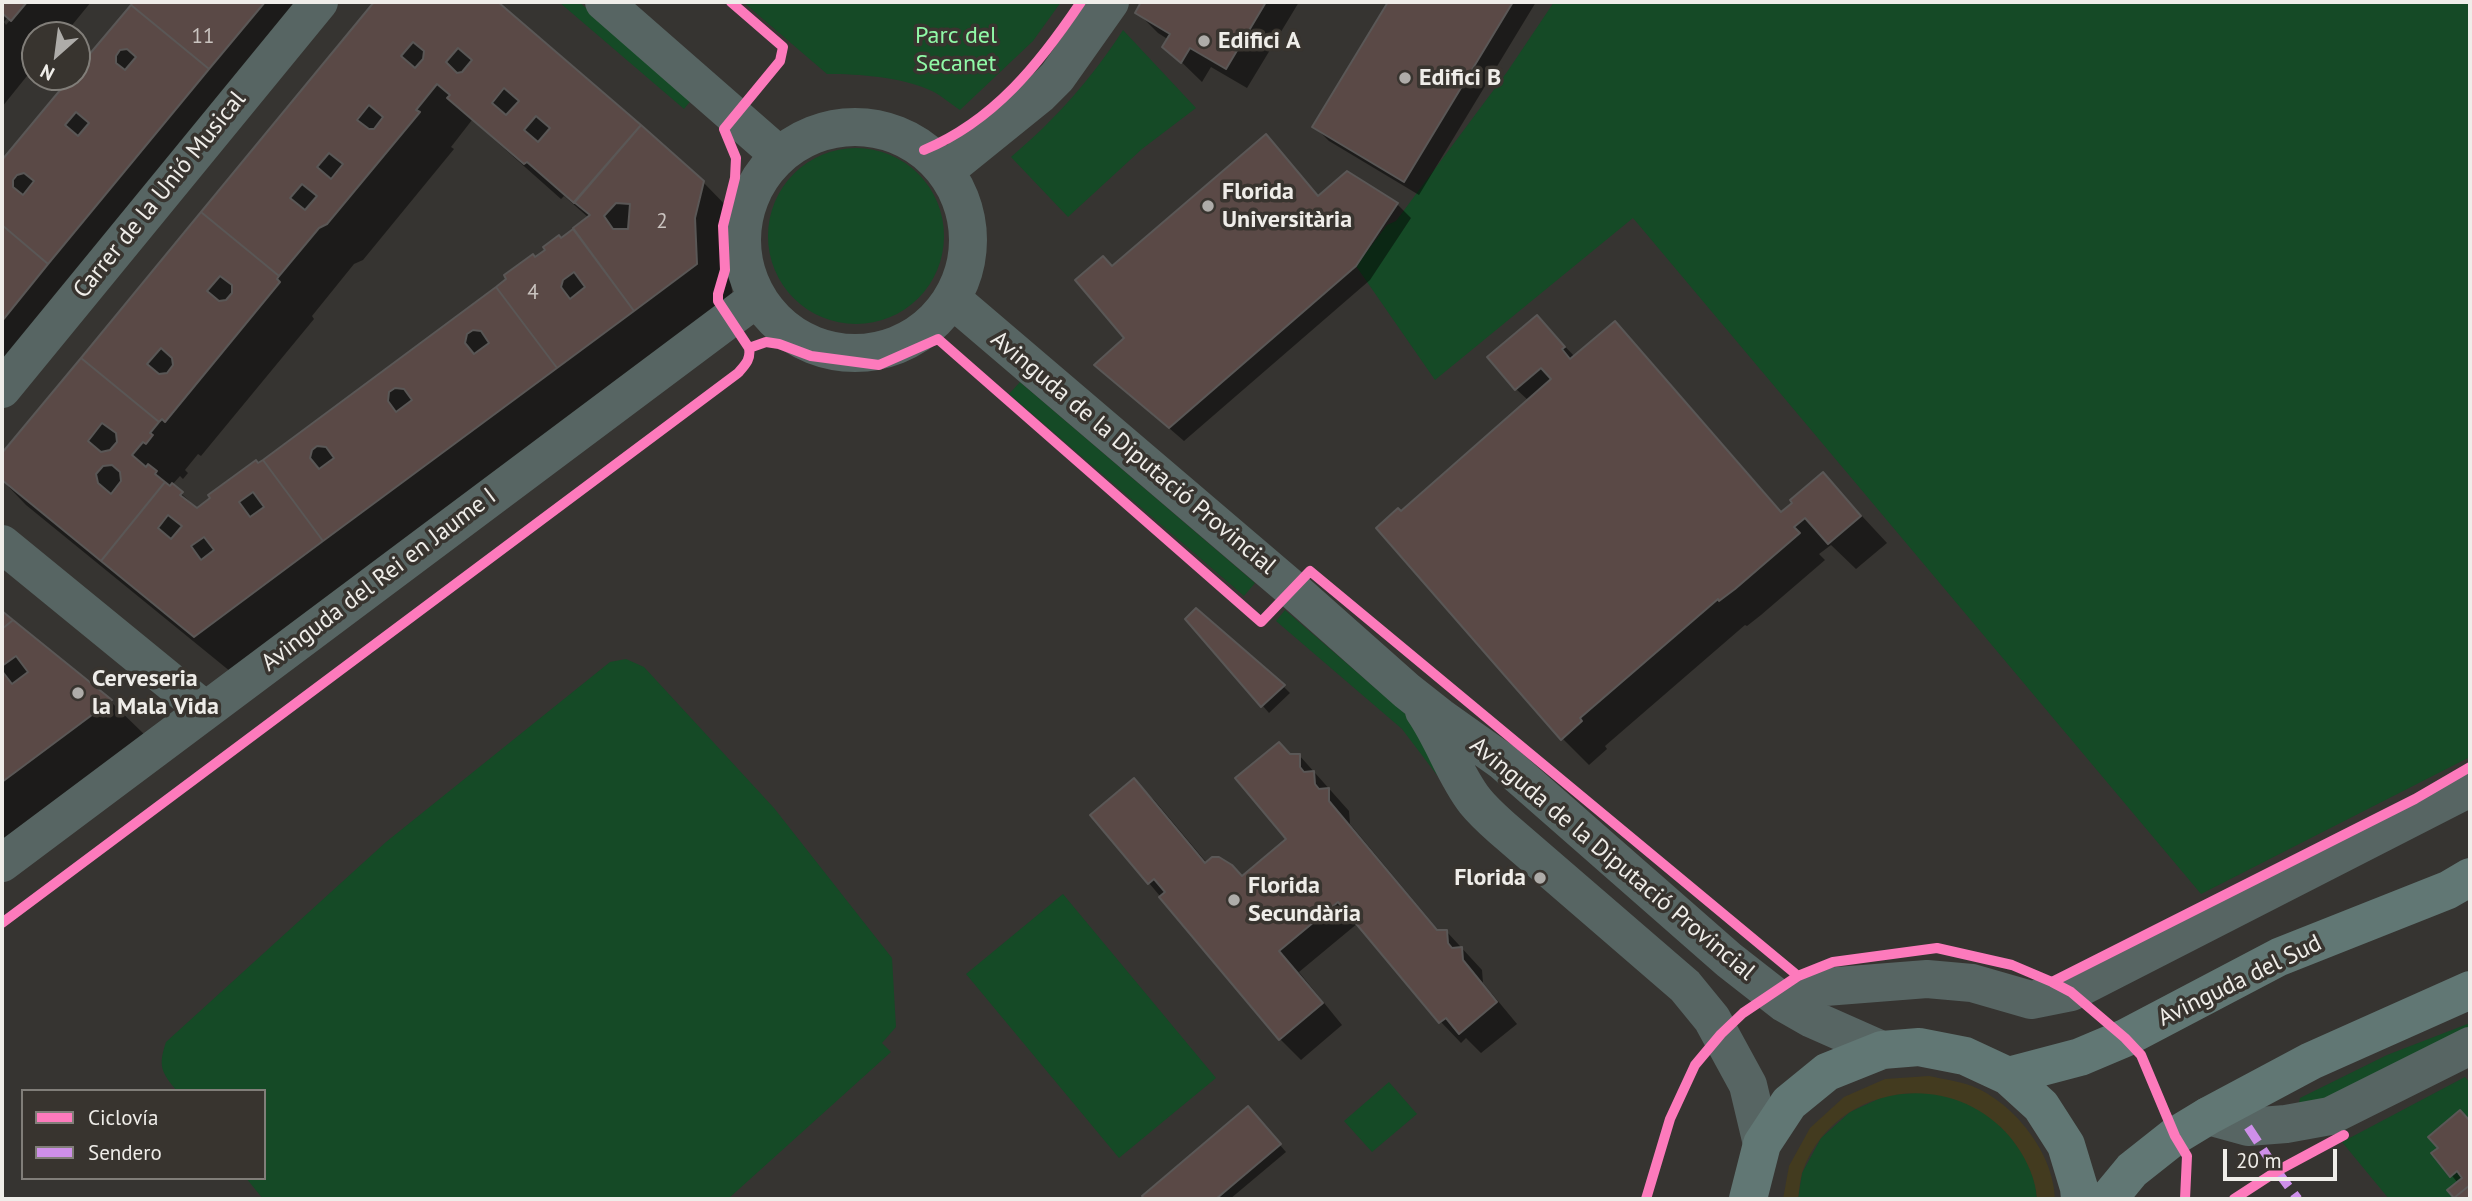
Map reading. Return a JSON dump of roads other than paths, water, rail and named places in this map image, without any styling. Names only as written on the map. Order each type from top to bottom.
[{"type":"main road","name":"Avinguda del Sud","points":[[2008,1076],[2080,1057],[2125,1038],[2279,957],[2448,890],[2470,877]]},
{"type":"main road","points":[[2108,1199],[2132,1170],[2175,1136],[2208,1116],[2311,1061],[2470,990]]},
{"type":"main road","points":[[1746,1198],[1762,1144],[1789,1103],[1827,1072],[1882,1049],[1919,1048],[1965,1056],[2008,1076],[2041,1106],[2066,1145],[2080,1199]]},
{"type":"street","name":"Carrer de la Unió Musical","points":[[2,389],[319,2]]},
{"type":"street","points":[[604,2],[779,155]]},
{"type":"street","points":[[945,170],[1039,95],[1057,77],[1110,2]]},
{"type":"street","points":[[870,127],[900,136],[924,150],[945,170],[961,199],[967,224],[968,250],[963,275],[952,299],[931,325],[904,342],[872,352],[838,352],[806,343],[788,331],[757,298],[746,275],[741,249],[742,222],[748,198],[761,174],[779,155],[799,141],[821,131],[870,127]]},
{"type":"street","name":"Avinguda del Rei en Jaume I","points":[[2,863],[757,298]]},
{"type":"street","name":"Avinguda de la Diputació Provincial","points":[[952,299],[1292,589],[1407,691],[1502,761],[1729,960],[1784,1003],[1812,1019],[1882,1049]]},
{"type":"street","points":[[2,544],[205,710]]},
{"type":"street","name":"Avinguda de la Diputació Provincial","points":[[1407,691],[1425,711],[1441,736],[1455,769],[1475,802],[1685,986],[1712,1018],[1748,1085],[1762,1144]]},
{"type":"street","points":[[1784,1003],[1825,987],[1927,979],[1972,983],[2031,1000],[2071,992],[2470,788]]},
{"type":"street","points":[[2208,1116],[2248,1127],[2330,1116],[2470,1046]]},
{"type":"place","name":"Edifici A","points":[[1204,41]]},
{"type":"place","name":"Edifici B","points":[[1405,78]]},
{"type":"place","name":"Florida Universitària","points":[[1208,206]]},
{"type":"place","name":"Cerveseria la Mala Vida","points":[[78,693]]},
{"type":"place","name":"Florida","points":[[1540,878]]},
{"type":"place","name":"Florida Secundària","points":[[1234,900]]},
{"type":"park label","name":"Parc del Secanet","points":[[956,50]]}]
